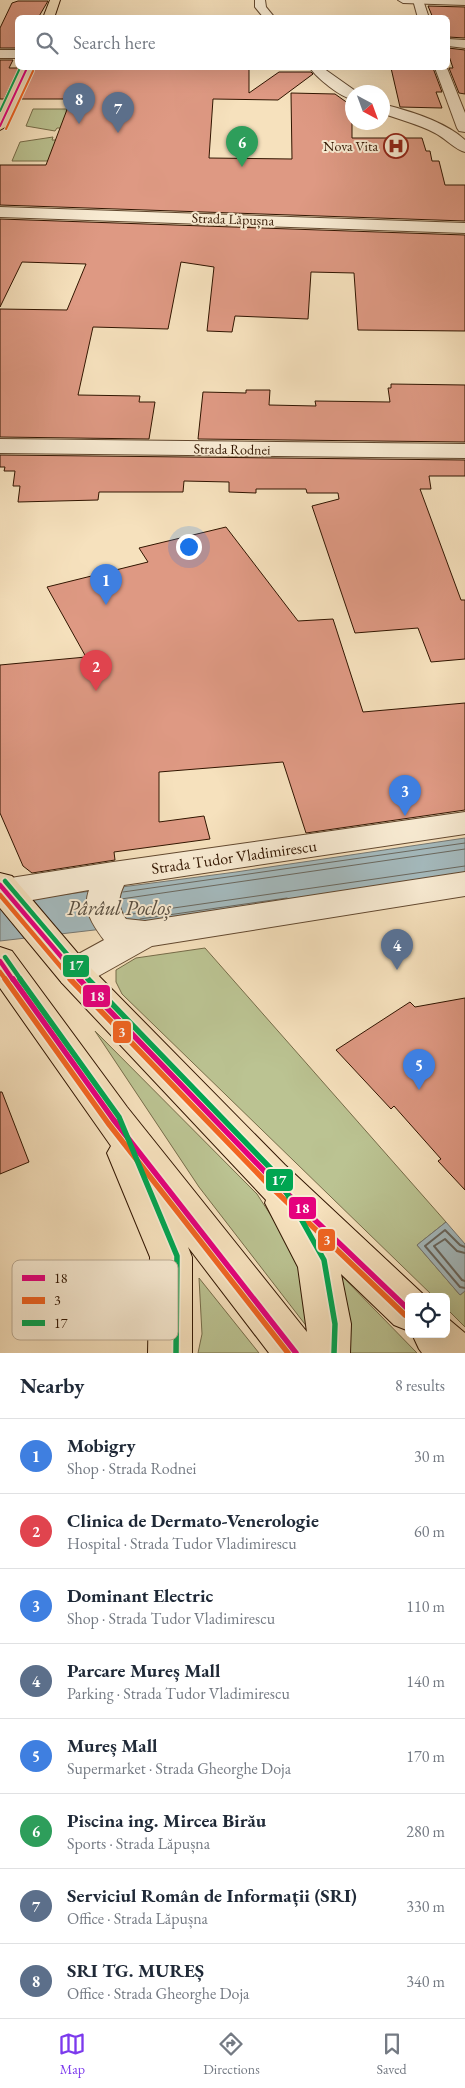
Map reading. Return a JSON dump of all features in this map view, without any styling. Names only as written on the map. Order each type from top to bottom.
[{"type":"main road","points":[[49,15],[55,0]]},
{"type":"main road","points":[[0,126],[25,70]]},
{"type":"main road","points":[[2,889],[74,972],[271,1178],[405,1306]]},
{"type":"main road","points":[[0,961],[113,1119],[296,1353]]},
{"type":"main road","points":[[113,1119],[171,1260]]},
{"type":"main road","points":[[271,1178],[318,1262],[328,1324],[328,1353]]},
{"type":"main road","points":[[438,1338],[454,1353]]},
{"type":"main road","points":[[170,1340],[170,1353]]},
{"type":"street","points":[[260,0],[261,7],[268,15]]},
{"type":"street","points":[[404,0],[465,2]]},
{"type":"street","points":[[418,0],[423,15]]},
{"type":"street","points":[[450,43],[465,44]]},
{"type":"street","points":[[0,54],[15,54]]},
{"type":"street","points":[[318,70],[345,90]]},
{"type":"street","points":[[443,70],[461,108],[465,128],[446,133]]},
{"type":"street","points":[[390,111],[446,133],[465,148]]},
{"type":"street","name":"Strada Lăpușna","points":[[0,212],[465,228]]},
{"type":"street","name":"Strada Rodnei","points":[[0,446],[465,451]]},
{"type":"street","name":"Strada Tudor Vladimirescu","points":[[2,889],[465,823]]},
{"type":"street","points":[[113,874],[102,895],[103,914],[117,932],[145,934],[465,884]]},
{"type":"street","points":[[74,972],[145,934]]},
{"type":"green space","points":[[33,109],[70,109],[63,128],[57,128],[55,131],[26,126]]},
{"type":"green space","points":[[53,137],[52,140],[59,140],[51,161],[12,161],[20,142]]},
{"type":"green space","points":[[205,948],[446,1222],[417,1245],[460,1295],[465,1291],[465,1327],[450,1312],[450,1293],[430,1293],[122,994],[116,982],[116,970],[136,958]]},
{"type":"green space","points":[[95,1031],[257,1194],[300,1260],[311,1332],[199,1187]]},
{"type":"green space","points":[[341,1275],[417,1353],[344,1353]]},
{"type":"green space","points":[[199,1278],[259,1353],[198,1353],[202,1334]]},
{"type":"water","name":"Pârâul Pocloș","points":[[465,838],[465,877],[163,922],[0,941],[0,903],[236,872]]},
{"type":"water","points":[[446,1222],[465,1244],[465,1291],[460,1295],[417,1245]]},
{"type":"building","points":[[18,1],[48,1],[40,15],[15,15],[15,48],[0,48],[0,28],[12,3]]},
{"type":"building","points":[[428,6],[465,7],[465,38],[450,37],[450,15],[432,15]]},
{"type":"building","points":[[450,48],[465,50],[465,94],[459,93],[450,70],[450,68],[453,68],[450,59]]},
{"type":"building","points":[[0,60],[13,60],[9,68],[18,70],[4,99],[0,99]]},
{"type":"building","points":[[34,70],[249,70],[249,93],[279,72],[311,72],[313,74],[278,100],[213,99],[209,158],[292,159],[291,93],[335,94],[345,101],[345,130],[352,130],[352,138],[422,138],[426,151],[430,151],[432,161],[439,161],[445,185],[465,185],[465,221],[0,205],[0,165],[46,165],[71,99],[21,99]]},
{"type":"building","points":[[391,70],[434,70],[442,92],[436,92],[442,108],[400,107]]},
{"type":"building","points":[[0,219],[465,235],[465,331],[358,330],[354,273],[311,272],[308,319],[235,316],[232,332],[207,331],[214,267],[181,262],[168,329],[93,327],[78,395],[140,396],[139,402],[155,402],[149,439],[0,437],[0,309],[67,310],[86,264],[22,262],[0,307]]},
{"type":"building","points":[[391,384],[465,385],[465,442],[198,439],[203,392],[246,393],[246,390],[270,390],[269,405],[316,406],[315,401],[390,402],[388,388],[391,388]]},
{"type":"building","points":[[0,455],[465,460],[465,476],[429,476],[431,489],[420,489],[461,600],[465,600],[465,659],[431,662],[418,628],[355,633],[312,506],[339,499],[338,493],[307,493],[306,489],[256,489],[256,493],[229,492],[229,482],[184,481],[183,492],[99,492],[98,500],[18,502],[20,486],[13,486],[15,471],[4,471],[5,467],[0,467]]},
{"type":"building","points":[[226,527],[298,621],[333,619],[363,712],[465,703],[465,810],[306,833],[283,762],[159,772],[159,822],[204,816],[210,839],[114,852],[115,860],[32,873],[23,866],[0,813],[0,665],[86,657],[47,587],[148,562],[139,548]]},
{"type":"building","points":[[465,998],[465,1190],[438,1161],[441,1159],[394,1106],[391,1109],[336,1050],[410,1002],[415,1007]]},
{"type":"building","points":[[0,1092],[2,1092],[29,1162],[0,1174]]},
{"type":"transit line","name":"17","points":[[0,111],[19,70]]},
{"type":"transit line","name":"18","points":[[0,126],[26,70]]},
{"type":"transit line","name":"3","points":[[6,129],[33,71]]},
{"type":"transit line","name":"17","points":[[5,881],[79,969],[276,1174],[324,1260],[335,1324],[334,1353]]},
{"type":"transit line","name":"18","points":[[0,885],[74,973],[271,1178],[405,1306]]},
{"type":"transit line","name":"3","points":[[0,895],[69,977],[266,1182],[405,1315]]},
{"type":"transit line","name":"17","points":[[5,957],[119,1117],[177,1256],[177,1260]]},
{"type":"transit line","name":"18","points":[[0,961],[113,1119],[296,1353]]},
{"type":"transit line","name":"3","points":[[0,972],[108,1123],[288,1353]]},
{"type":"transit line","name":"17","points":[[176,1340],[176,1353]]},
{"type":"place","name":"SRI TG. MUREȘ","points":[[79,124]]},
{"type":"place","name":"Serviciul Român de Informații (SRI)","points":[[118,133]]},
{"type":"place","name":"Nova Vita","points":[[396,146]]},
{"type":"place","name":"Piscina ing. Mircea Birău","points":[[242,167]]},
{"type":"place","name":"Mobigry","points":[[106,605]]},
{"type":"place","name":"Clinica de Dermato-Venerologie","points":[[96,691]]},
{"type":"place","name":"Dominant Electric","points":[[405,816]]},
{"type":"place","name":"Parcare Mureș Mall","points":[[397,970]]},
{"type":"place","name":"Mureș Mall","points":[[419,1090]]}]
